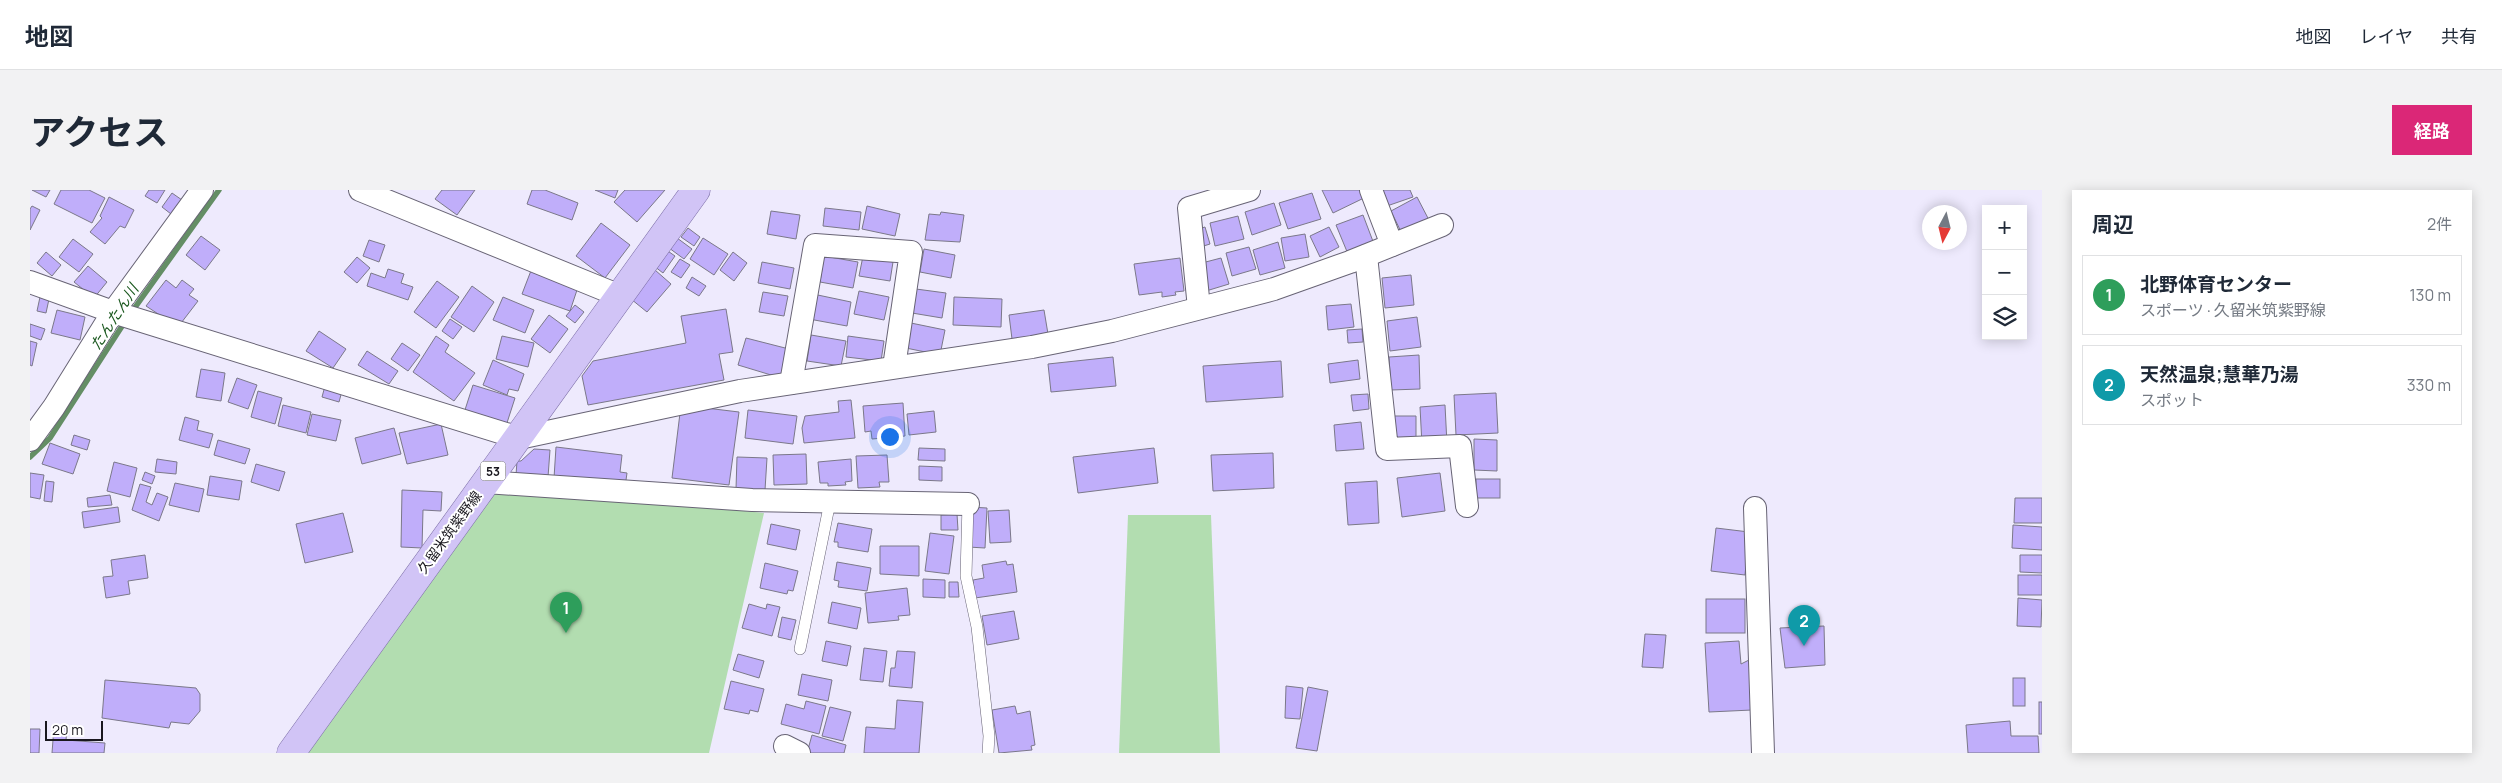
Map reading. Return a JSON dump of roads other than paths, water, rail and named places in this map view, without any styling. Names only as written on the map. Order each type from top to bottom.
[{"type":"main road","name":"久留米筑紫野線","points":[[291,753],[696,190]]},
{"type":"street","points":[[30,440],[54,407],[113,312],[202,190]]},
{"type":"street","points":[[360,190],[620,296]]},
{"type":"street","points":[[1199,308],[1189,208],[1249,190]]},
{"type":"street","points":[[1371,190],[1392,245]]},
{"type":"street","points":[[30,282],[113,312],[519,438],[740,391],[1094,335],[1274,288],[1366,256],[1442,225]]},
{"type":"street","points":[[791,383],[815,245],[911,252],[894,366]]},
{"type":"street","points":[[1366,256],[1387,449],[1460,446],[1467,506]]},
{"type":"street","points":[[485,482],[752,500],[968,504]]},
{"type":"street","points":[[1755,508],[1763,753]]},
{"type":"lane","points":[[800,649],[830,502]]},
{"type":"lane","points":[[968,504],[966,576],[977,627],[989,736],[988,753]]},
{"type":"waterway","name":"たんたん川","points":[[131,313],[219,190]]},
{"type":"waterway","name":"たんたん川","points":[[30,457],[50,438],[126,320]]},
{"type":"place","name":"北野体育センター","points":[[566,633]]},
{"type":"place","name":"天然温泉;慧華乃湯","points":[[1804,646]]}]
